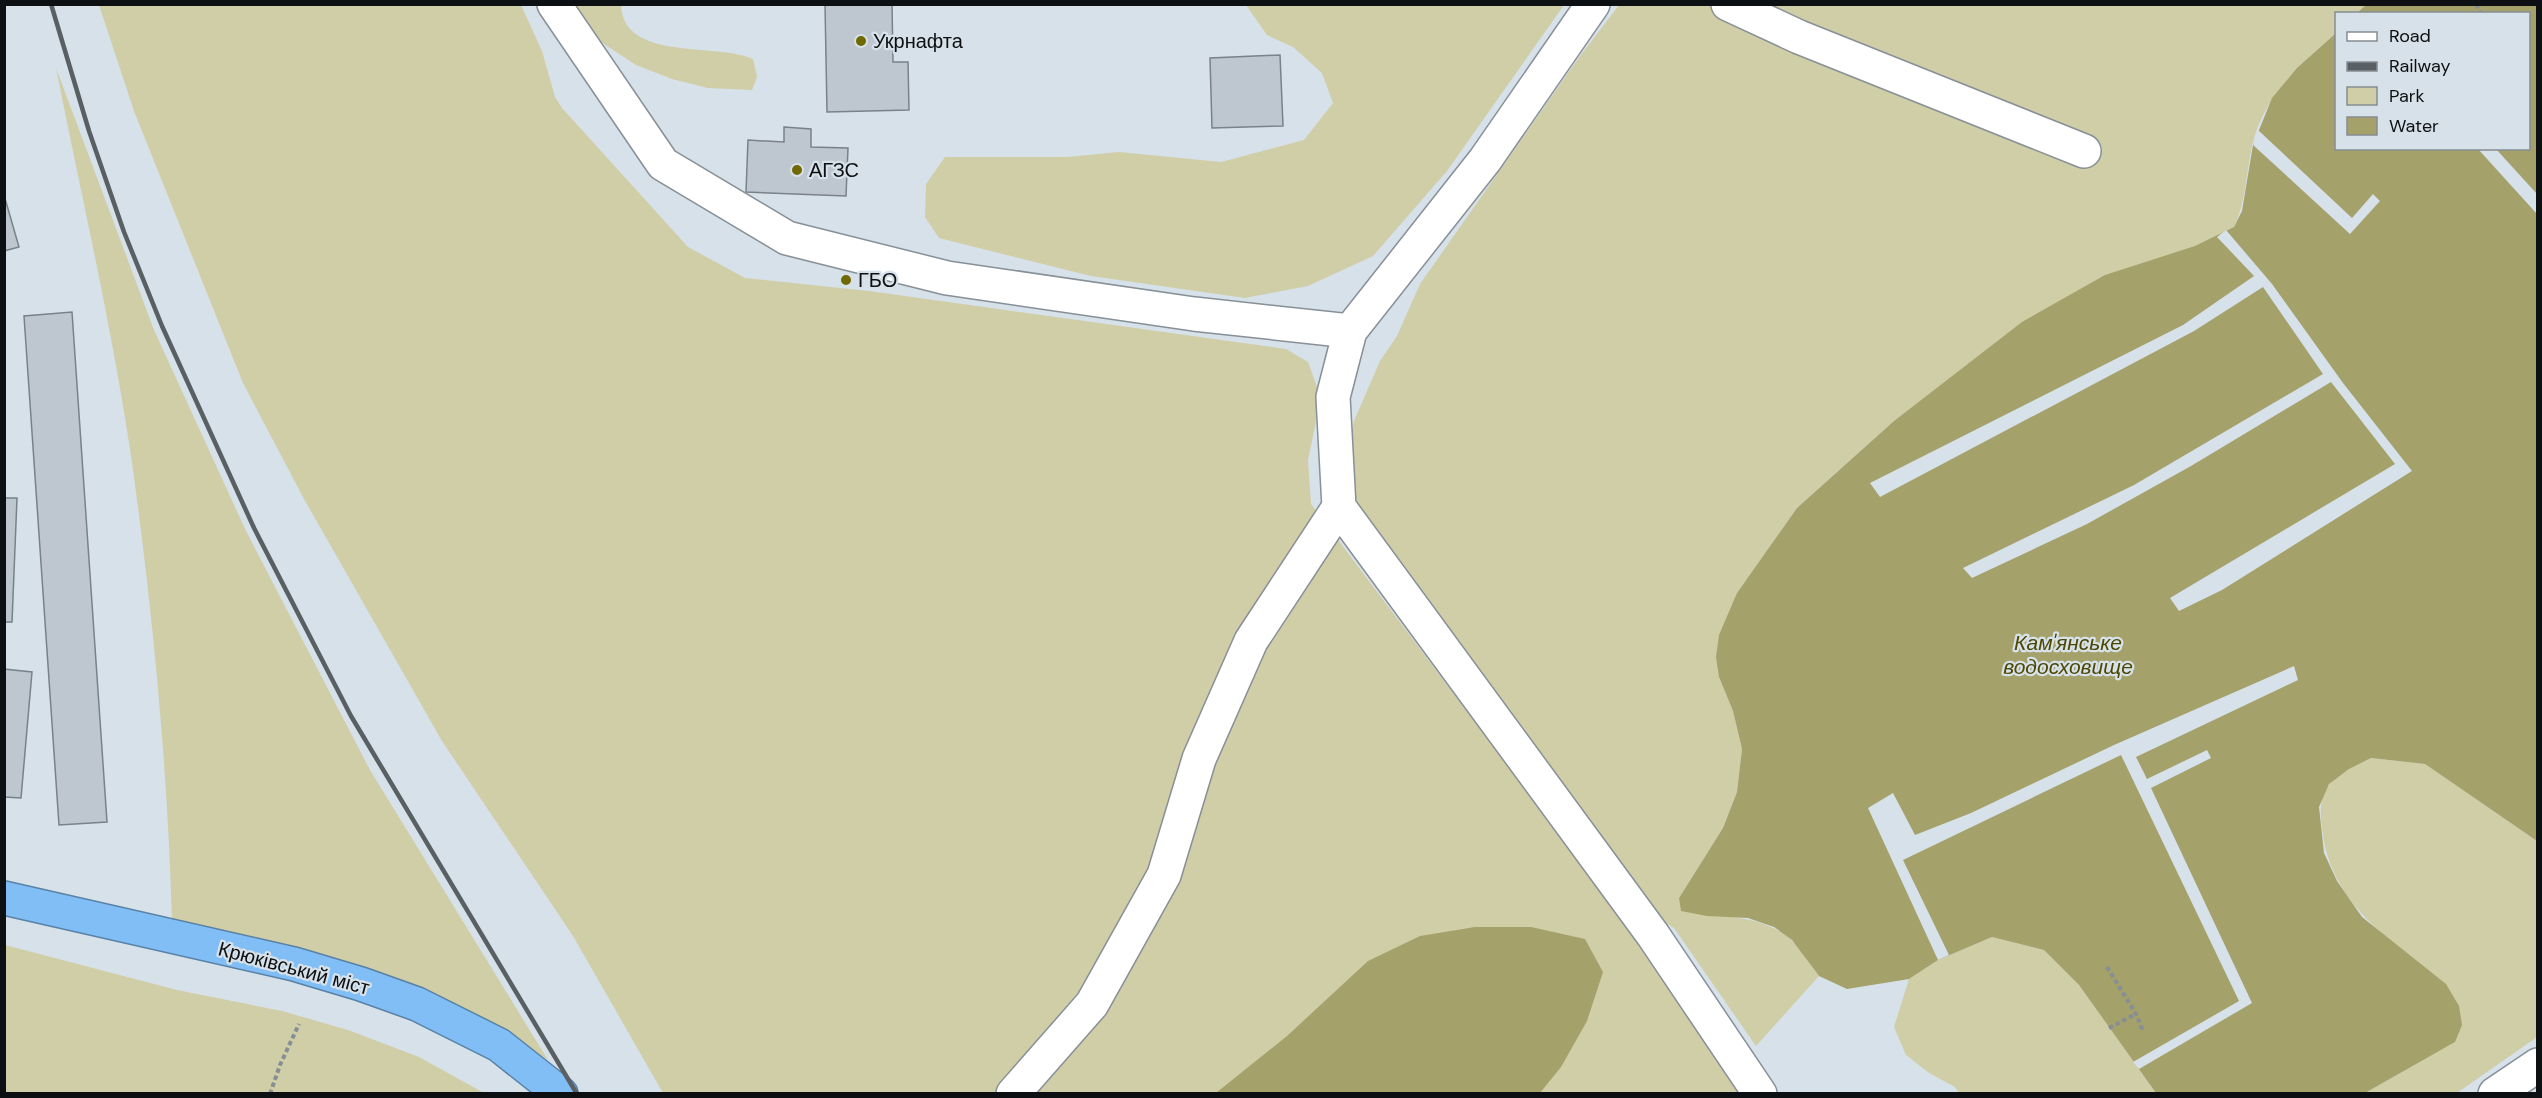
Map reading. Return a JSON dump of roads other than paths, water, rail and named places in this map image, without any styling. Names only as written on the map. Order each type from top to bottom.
[{"type":"highway","name":"Крюківський міст","points":[[4,898],[294,964],[361,984],[417,1004],[499,1045],[561,1094]]},
{"type":"street","points":[[554,4],[663,164],[787,237],[947,278],[1194,314],[1350,331]]},
{"type":"street","points":[[1593,4],[1485,160],[1350,331],[1333,397],[1339,507],[1653,935],[1760,1094]]},
{"type":"street","points":[[1728,4],[1781,14],[2084,151]]},
{"type":"street","points":[[1013,1094],[1092,1004],[1164,875],[1199,759],[1251,641],[1339,507]]},
{"type":"street","points":[[2495,1094],[2538,1065]]},
{"type":"water","name":"Кам'янське водосховище","points":[[2367,4],[2537,5],[2537,841],[2425,764],[2371,758],[2349,769],[2329,784],[2319,807],[2324,853],[2337,881],[2362,917],[2446,984],[2459,1006],[2462,1025],[2455,1042],[2365,1093],[2156,1093],[2079,985],[2044,950],[1992,937],[1938,960],[1909,979],[1847,989],[1819,976],[1792,940],[1774,927],[1748,918],[1707,916],[1681,911],[1679,898],[1723,828],[1737,792],[1742,749],[1733,711],[1719,677],[1716,657],[1719,635],[1737,593],[1797,508],[1894,421],[2022,322],[2105,275],[2195,246],[2234,227],[2242,211],[2253,145],[2272,98],[2297,68],[2335,34],[2335,150],[2530,150],[2530,12],[2358,12]]},
{"type":"water","points":[[1475,927],[1531,927],[1585,939],[1603,972],[1587,1021],[1561,1067],[1540,1093],[1216,1093],[1287,1036],[1368,961],[1420,936]]},
{"type":"railway","points":[[51,4],[89,131],[124,232],[162,326],[254,528],[351,716],[577,1094]]},
{"type":"place","name":"Укрнафта","points":[[861,41]]},
{"type":"place","name":"АГЗС","points":[[797,170]]},
{"type":"place","name":"ГБО","points":[[846,280]]}]
